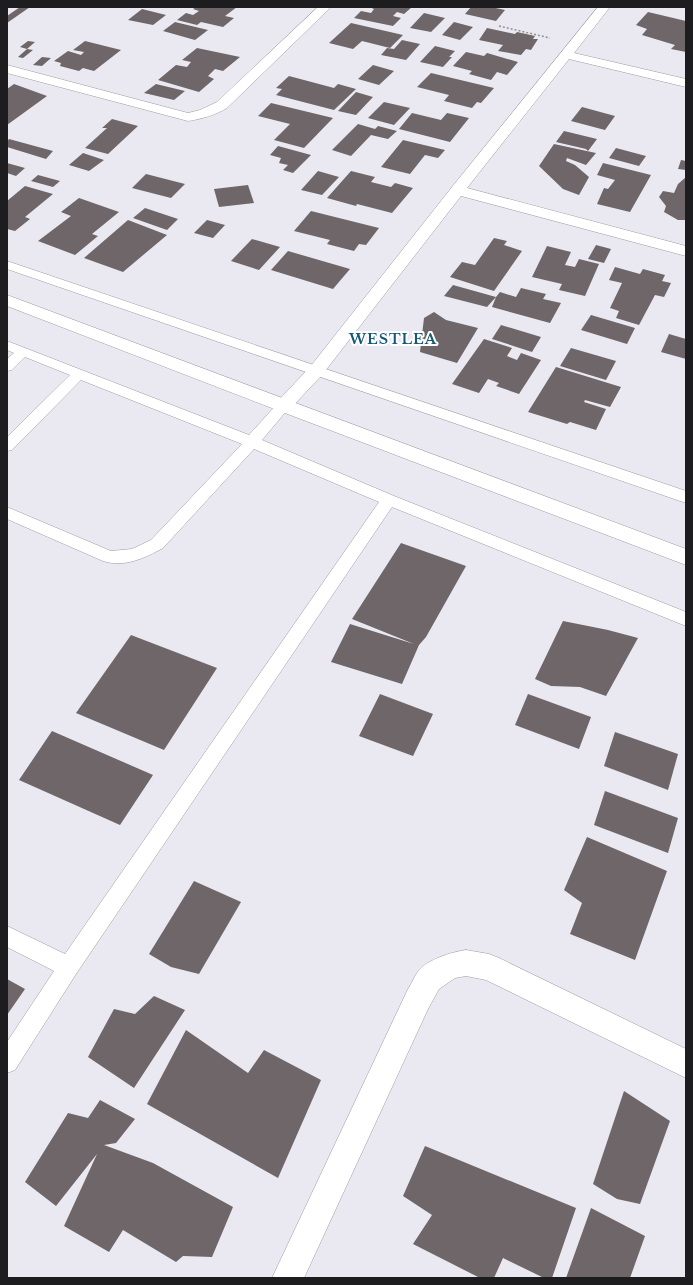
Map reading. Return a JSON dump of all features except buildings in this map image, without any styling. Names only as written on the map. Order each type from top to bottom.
[{"type":"street","points":[[7,69],[188,117],[196,116],[214,110],[222,105],[325,7]]},
{"type":"street","points":[[283,406],[316,371],[457,190],[572,49],[604,7]]},
{"type":"street","points":[[572,49],[686,83]]},
{"type":"street","points":[[457,190],[686,251]]},
{"type":"street","points":[[7,300],[283,406],[686,557]]},
{"type":"street","points":[[288,1278],[418,1000],[429,979],[450,966],[466,963],[489,967],[686,1064]]},
{"type":"lane","points":[[7,265],[686,497]]},
{"type":"lane","points":[[7,345],[252,442],[389,500],[686,619]]},
{"type":"lane","points":[[7,367],[23,352]]},
{"type":"lane","points":[[7,446],[79,374]]},
{"type":"lane","points":[[7,514],[109,557],[125,557],[141,553],[157,544],[252,442],[283,406]]},
{"type":"lane","points":[[7,1062],[69,967],[389,500]]},
{"type":"lane","points":[[7,936],[69,967]]},
{"type":"path","points":[[499,26],[572,49]]},
{"type":"district","name":"WESTLEA","points":[[393,339]]}]
